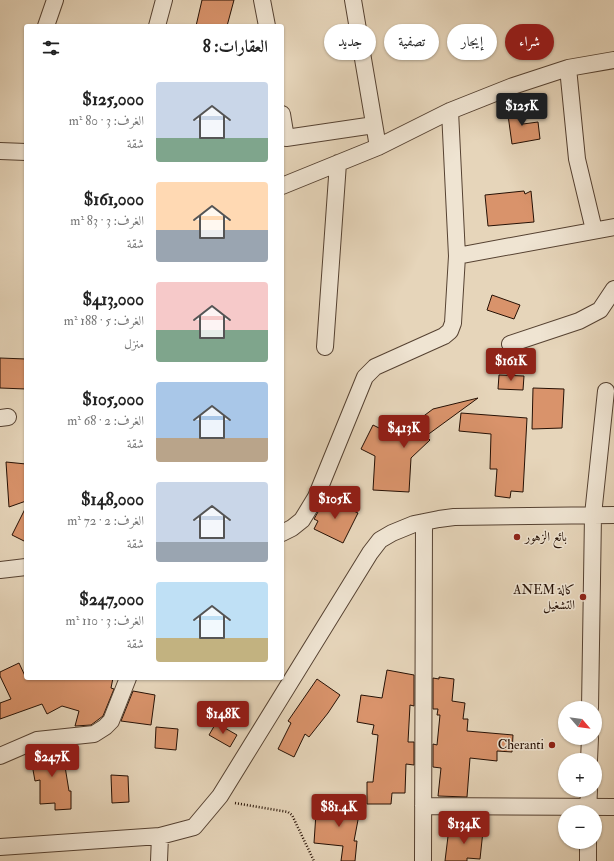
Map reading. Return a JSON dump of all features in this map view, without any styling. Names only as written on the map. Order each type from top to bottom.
[{"type":"street","points":[[47,24],[55,0]]},
{"type":"street","points":[[157,24],[164,0]]},
{"type":"street","points":[[262,0],[266,24]]},
{"type":"street","points":[[353,0],[378,147]]},
{"type":"street","points":[[284,185],[378,147],[450,111],[513,86],[568,68],[614,60]]},
{"type":"street","points":[[568,68],[577,159],[594,230]]},
{"type":"street","points":[[284,532],[302,520],[316,497],[365,377],[374,367],[444,336],[450,331],[453,323],[456,256],[450,111]]},
{"type":"street","points":[[284,126],[286,138],[374,125]]},
{"type":"street","points":[[0,151],[24,152]]},
{"type":"street","points":[[325,347],[338,163]]},
{"type":"street","points":[[456,256],[614,227]]},
{"type":"street","points":[[510,344],[579,321],[600,310],[614,289]]},
{"type":"street","points":[[590,701],[594,515],[606,391]]},
{"type":"street","points":[[0,847],[160,836],[194,827],[220,796],[370,553],[380,540],[392,533],[424,522],[454,517],[614,515]]},
{"type":"street","points":[[423,861],[424,522]]},
{"type":"street","points":[[0,570],[24,567]]},
{"type":"street","points":[[0,756],[37,740],[94,734],[111,721],[127,680]]},
{"type":"street","points":[[423,806],[558,809]]},
{"type":"street","points":[[602,808],[614,807]]},
{"type":"street","points":[[159,861],[160,836]]},
{"type":"street","points":[[588,849],[588,861]]},
{"type":"path","points":[[220,796],[232,802],[243,805],[288,812],[292,815],[314,861]]},
{"type":"building","points":[[202,0],[234,0],[228,24],[196,24]]},
{"type":"building","points":[[520,106],[523,124],[538,122],[540,139],[512,144],[507,108]]},
{"type":"building","points":[[524,191],[525,194],[531,191],[534,222],[488,226],[485,195]]},
{"type":"building","points":[[492,295],[520,305],[514,319],[487,310]]},
{"type":"building","points":[[0,358],[24,359],[24,389],[0,388]]},
{"type":"building","points":[[499,375],[524,376],[523,390],[498,389]]},
{"type":"building","points":[[533,388],[564,389],[562,428],[532,429]]},
{"type":"building","points":[[478,398],[426,436],[430,440],[411,458],[409,492],[373,490],[375,456],[361,449],[373,425],[403,440],[423,421],[421,418],[433,409]]},
{"type":"building","points":[[461,413],[527,418],[523,492],[511,491],[510,498],[495,496],[497,469],[490,469],[491,434],[459,431]]},
{"type":"building","points":[[6,462],[24,464],[24,502],[9,507]]},
{"type":"building","points":[[326,498],[358,513],[343,543],[314,529],[318,521],[314,519]]},
{"type":"building","points":[[24,511],[24,541],[12,535]]},
{"type":"building","points":[[19,663],[24,674],[24,680],[113,680],[111,688],[114,689],[103,716],[91,725],[75,726],[79,711],[62,706],[47,714],[42,704],[0,719],[0,703],[11,699],[0,676],[0,672]]},
{"type":"building","points":[[387,670],[414,675],[414,706],[410,705],[408,742],[414,742],[414,765],[406,764],[405,793],[392,793],[391,804],[367,804],[367,782],[373,782],[378,735],[372,734],[374,725],[357,722],[361,695],[382,698]]},
{"type":"building","points":[[439,677],[454,679],[452,701],[465,703],[463,719],[468,719],[467,731],[513,735],[512,752],[497,751],[497,761],[470,758],[467,797],[438,796],[441,768],[433,767],[433,744],[437,745],[440,715],[437,715],[438,709],[433,709],[433,678],[439,679]]},
{"type":"building","points":[[317,679],[340,695],[309,737],[305,734],[294,757],[278,749],[291,723],[288,721]]},
{"type":"building","points":[[133,691],[155,695],[151,725],[121,721]]},
{"type":"building","points":[[216,723],[237,735],[230,747],[209,735]]},
{"type":"building","points":[[156,727],[178,729],[176,750],[155,748]]},
{"type":"building","points":[[62,748],[69,791],[71,791],[71,809],[55,810],[55,803],[40,804],[40,780],[35,781],[30,753]]},
{"type":"building","points":[[111,775],[128,776],[129,802],[112,803]]},
{"type":"building","points":[[328,801],[361,804],[354,841],[357,841],[355,861],[341,861],[343,846],[314,843],[316,813],[327,814]]},
{"type":"building","points":[[449,828],[483,831],[480,859],[467,858],[467,861],[445,861]]},
{"type":"place","name":"بائع الزهور","points":[[517,537]]},
{"type":"place","name":"ANEM كالة التشغيل","points":[[583,597]]},
{"type":"place","name":"Cheranti","points":[[552,745]]}]
